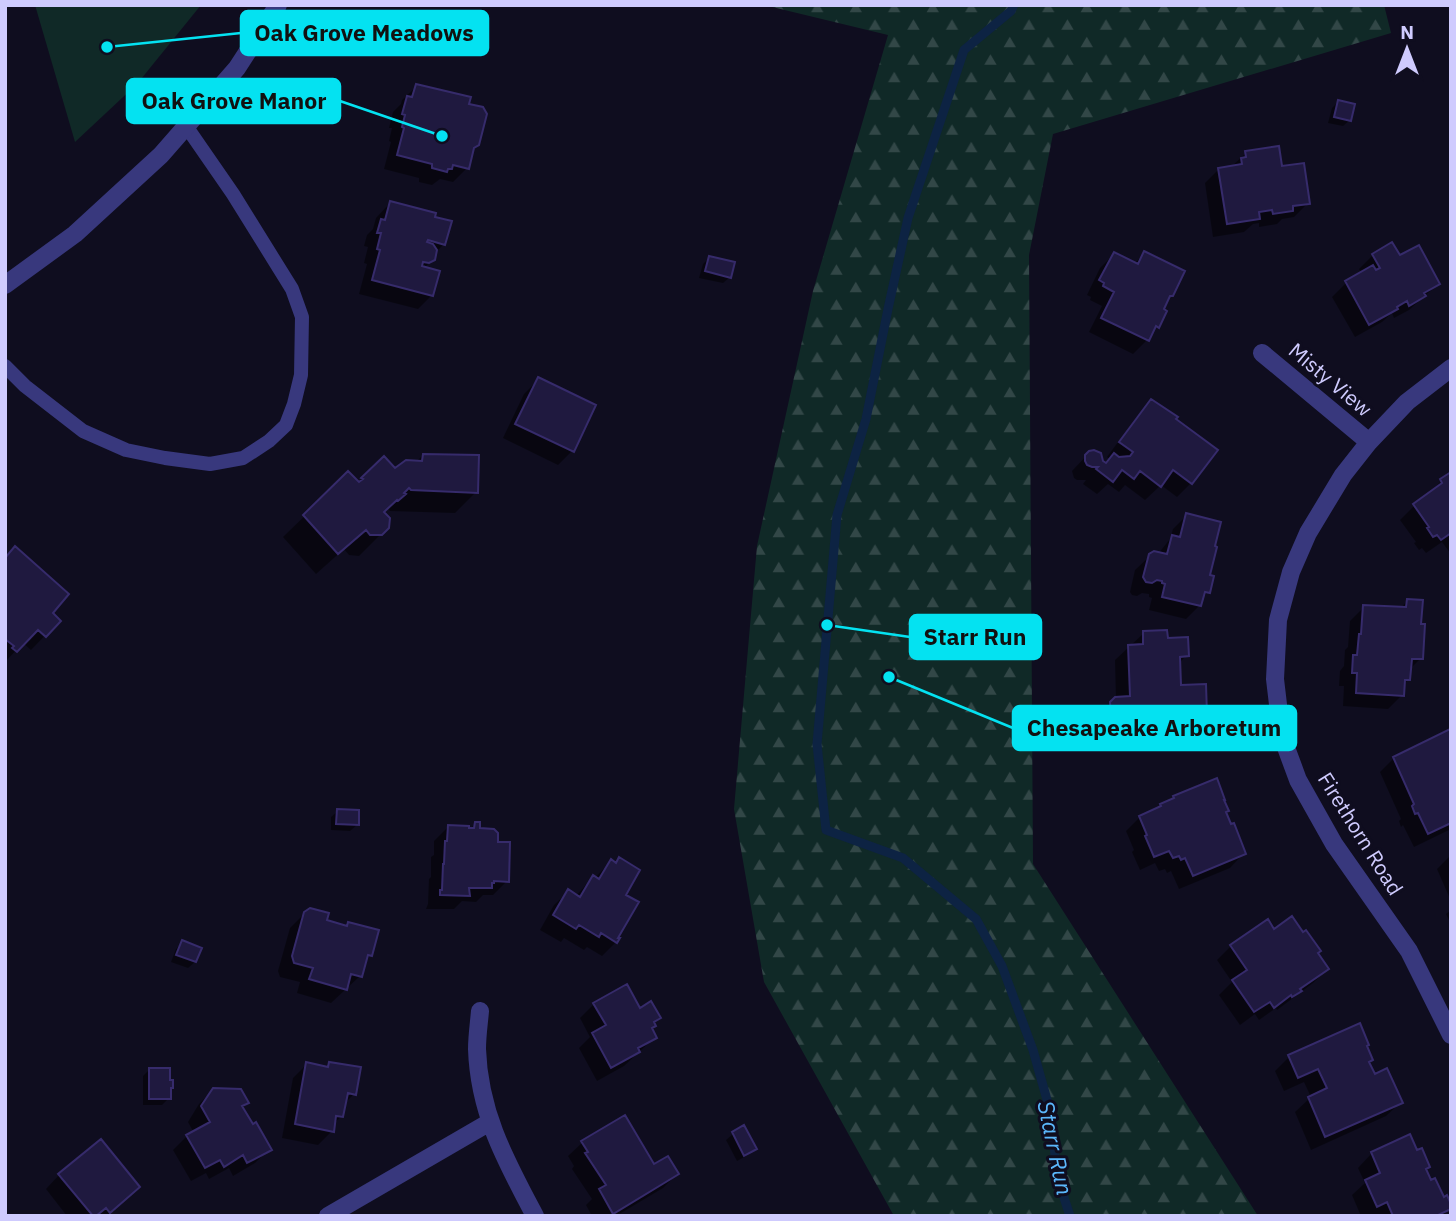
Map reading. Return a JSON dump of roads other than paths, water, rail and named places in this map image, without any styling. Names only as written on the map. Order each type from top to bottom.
[{"type":"street","points":[[5,285],[75,234],[161,155],[237,68],[278,5]]},
{"type":"street","name":"Misty View","points":[[1262,353],[1369,442]]},
{"type":"street","name":"Firethorn Road","points":[[1451,368],[1407,402],[1369,442],[1343,475],[1308,533],[1292,572],[1278,620],[1275,679],[1284,742],[1298,780],[1334,844],[1409,951],[1451,1035]]},
{"type":"street","points":[[480,1011],[477,1048],[482,1095],[509,1167],[535,1216]]},
{"type":"street","points":[[328,1216],[490,1122]]},
{"type":"lane","points":[[5,366],[25,386],[83,431],[126,450],[152,456],[210,464],[243,458],[269,441],[286,425],[301,376],[303,347],[299,308],[292,289],[266,246],[186,126]]},
{"type":"waterway","name":"Starr Run","points":[[1014,5],[1011,11],[964,50],[908,218],[866,419],[837,515],[817,744],[826,830],[903,858],[976,919],[1002,966],[1033,1050],[1051,1114],[1057,1176],[1070,1216]]},
{"type":"place","name":"Oak Grove Meadows","points":[[107,47]]},
{"type":"place","name":"Oak Grove Manor","points":[[442,136]]},
{"type":"place","name":"Starr Run","points":[[827,625]]},
{"type":"place","name":"Chesapeake Arboretum","points":[[889,677]]}]
